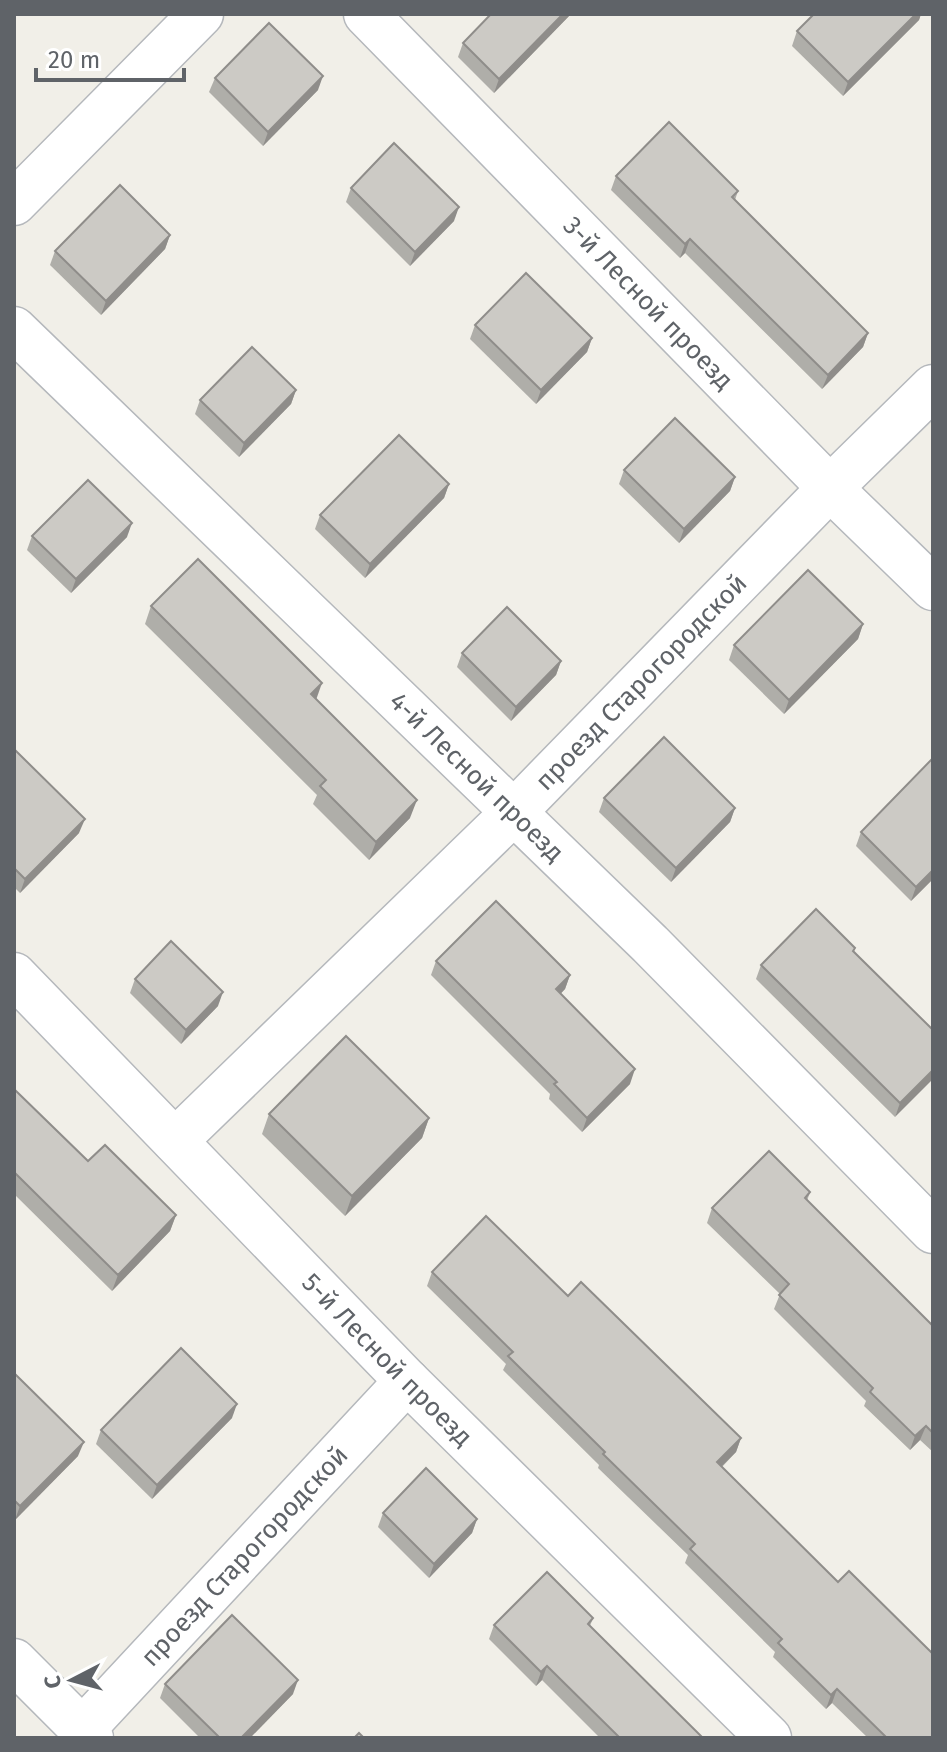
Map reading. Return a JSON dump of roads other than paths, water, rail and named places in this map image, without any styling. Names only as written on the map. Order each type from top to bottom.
[{"type":"street","points":[[14,203],[201,14]]},
{"type":"street","name":"3-й Лесной проезд","points":[[366,14],[830,488],[933,588]]},
{"type":"street","name":"4-й Лесной проезд","points":[[14,329],[650,944],[933,1231]]},
{"type":"street","name":"проезд Старогородской","points":[[175,1141],[514,812],[830,488],[933,387]]},
{"type":"street","name":"5-й Лесной проезд","points":[[14,975],[407,1381],[769,1738]]},
{"type":"street","name":"проезд Старогородской","points":[[87,1734],[407,1381]]},
{"type":"street","points":[[14,1661],[87,1734]]}]
